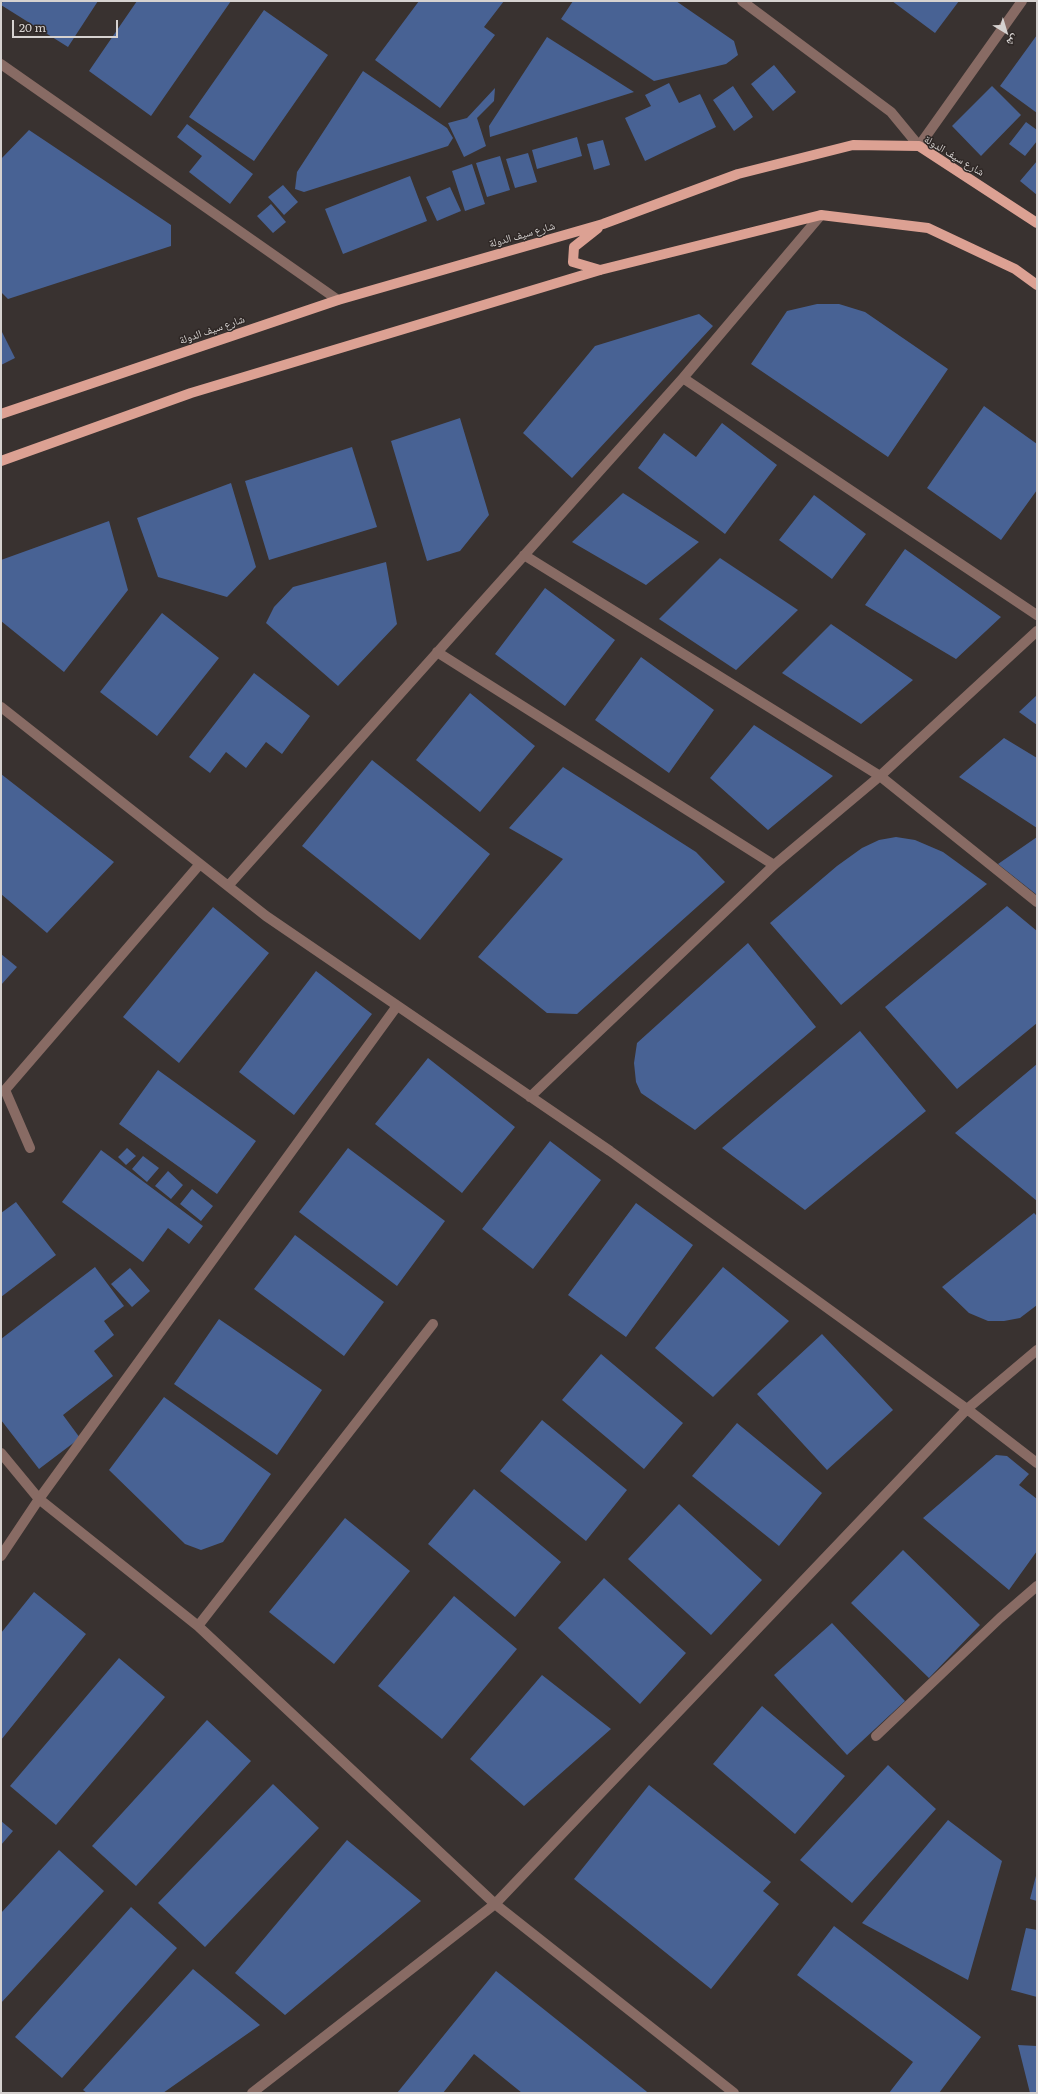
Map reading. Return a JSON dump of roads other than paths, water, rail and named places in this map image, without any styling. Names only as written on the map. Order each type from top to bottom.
[{"type":"main road","name":"شارع سيف الدولة","points":[[1,414],[338,300],[603,224],[738,174],[853,145],[919,146],[1037,223]]},
{"type":"main road","points":[[1,461],[191,393],[600,270],[821,215],[928,228],[1015,269],[1037,285]]},
{"type":"main road","points":[[600,270],[573,262],[574,247],[603,224]]},
{"type":"street","points":[[742,1],[891,112],[919,146],[1022,1]]},
{"type":"street","points":[[1,64],[338,300]]},
{"type":"street","points":[[228,886],[683,378],[821,215]]},
{"type":"street","points":[[683,378],[1037,615]]},
{"type":"street","points":[[524,555],[880,776],[1037,902]]},
{"type":"street","points":[[530,1097],[774,865],[880,776],[1037,631]]},
{"type":"street","points":[[437,652],[774,865]]},
{"type":"street","points":[[1,707],[266,916],[610,1151],[967,1409],[1037,1463]]},
{"type":"street","points":[[30,1148],[6,1090],[200,864]]},
{"type":"street","points":[[1,1556],[40,1499],[398,1006]]},
{"type":"street","points":[[198,1626],[433,1324]]},
{"type":"street","points":[[252,2093],[495,1904],[967,1409],[1037,1350]]},
{"type":"street","points":[[1,1453],[40,1499],[198,1626],[495,1904],[734,2093]]},
{"type":"street","points":[[876,1736],[1000,1618],[1037,1586]]}]
